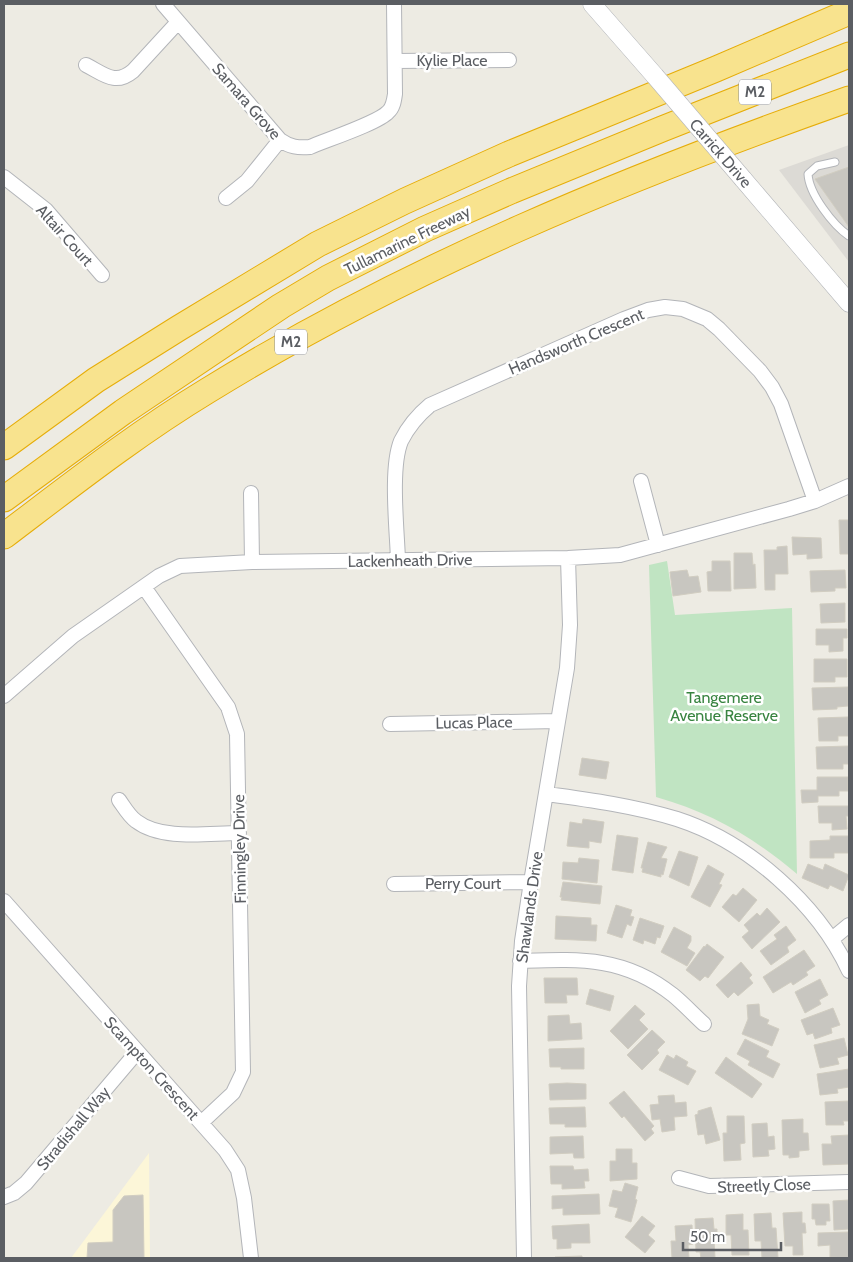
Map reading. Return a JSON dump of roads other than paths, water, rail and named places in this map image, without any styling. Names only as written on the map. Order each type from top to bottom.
[{"type":"highway","points":[[4,447],[96,380],[178,328],[318,244],[405,201],[509,154],[716,70],[849,12]]},
{"type":"highway","points":[[716,70],[849,22]]},
{"type":"highway","name":"Tullamarine Freeway","points":[[4,499],[94,431],[281,306],[328,278],[425,229],[653,132],[849,55]]},
{"type":"highway","name":"M2","points":[[4,536],[129,442],[207,391],[353,309],[493,240],[604,192],[752,133],[849,99]]},
{"type":"highway","points":[[4,478],[105,409],[281,306]]},
{"type":"street","name":"Samara Grove","points":[[163,4],[280,140],[289,146],[310,147],[373,121],[389,112],[393,106],[395,94],[394,4]]},
{"type":"street","name":"Carrick Drive","points":[[592,4],[849,303]]},
{"type":"street","points":[[86,65],[110,78],[125,78],[178,22]]},
{"type":"street","name":"Kylie Place","points":[[395,60],[509,60]]},
{"type":"street","points":[[226,198],[247,182],[280,140]]},
{"type":"street","name":"Altair Court","points":[[4,177],[46,210],[102,275]]},
{"type":"street","name":"Handsworth Crescent","points":[[398,560],[397,456],[401,442],[421,413],[430,405],[615,323],[648,310],[665,307],[683,309],[707,319],[719,328],[760,370],[772,386],[781,404],[815,500]]},
{"type":"street","points":[[641,481],[658,545]]},
{"type":"street","name":"Lackenheath Drive","points":[[4,696],[74,636],[159,576],[180,566],[252,562],[568,558],[620,555],[815,500],[849,486]]},
{"type":"street","points":[[251,493],[252,562]]},
{"type":"street","name":"Shawlands Drive","points":[[524,1258],[520,961],[531,882],[567,668],[570,625],[568,558]]},
{"type":"street","name":"Finningley Drive","points":[[144,587],[228,707],[234,720],[237,734],[243,1072],[234,1093],[202,1122]]},
{"type":"street","name":"Lucas Place","points":[[390,724],[558,721]]},
{"type":"street","points":[[547,794],[618,804],[649,811],[680,820],[736,847],[776,876],[808,909],[832,939],[849,971]]},
{"type":"street","points":[[119,800],[136,821],[162,833],[239,833]]},
{"type":"street","name":"Perry Court","points":[[394,884],[531,882]]},
{"type":"street","name":"Scampton Crescent","points":[[6,909],[202,1122],[225,1150],[238,1170],[244,1198],[251,1258]]},
{"type":"street","points":[[832,939],[849,925]]},
{"type":"street","points":[[520,961],[570,959],[595,961],[619,966],[641,974],[674,996],[704,1024]]},
{"type":"street","name":"Stradishall Way","points":[[4,1197],[14,1193],[26,1183],[137,1052]]},
{"type":"street","name":"Streetly Close","points":[[679,1178],[709,1186],[849,1182]]},
{"type":"lane","points":[[835,162],[817,166],[808,174],[808,183],[819,202],[843,232],[849,236]]},
{"type":"park label","name":"Tangemere Avenue Reserve","points":[[724,706]]}]
